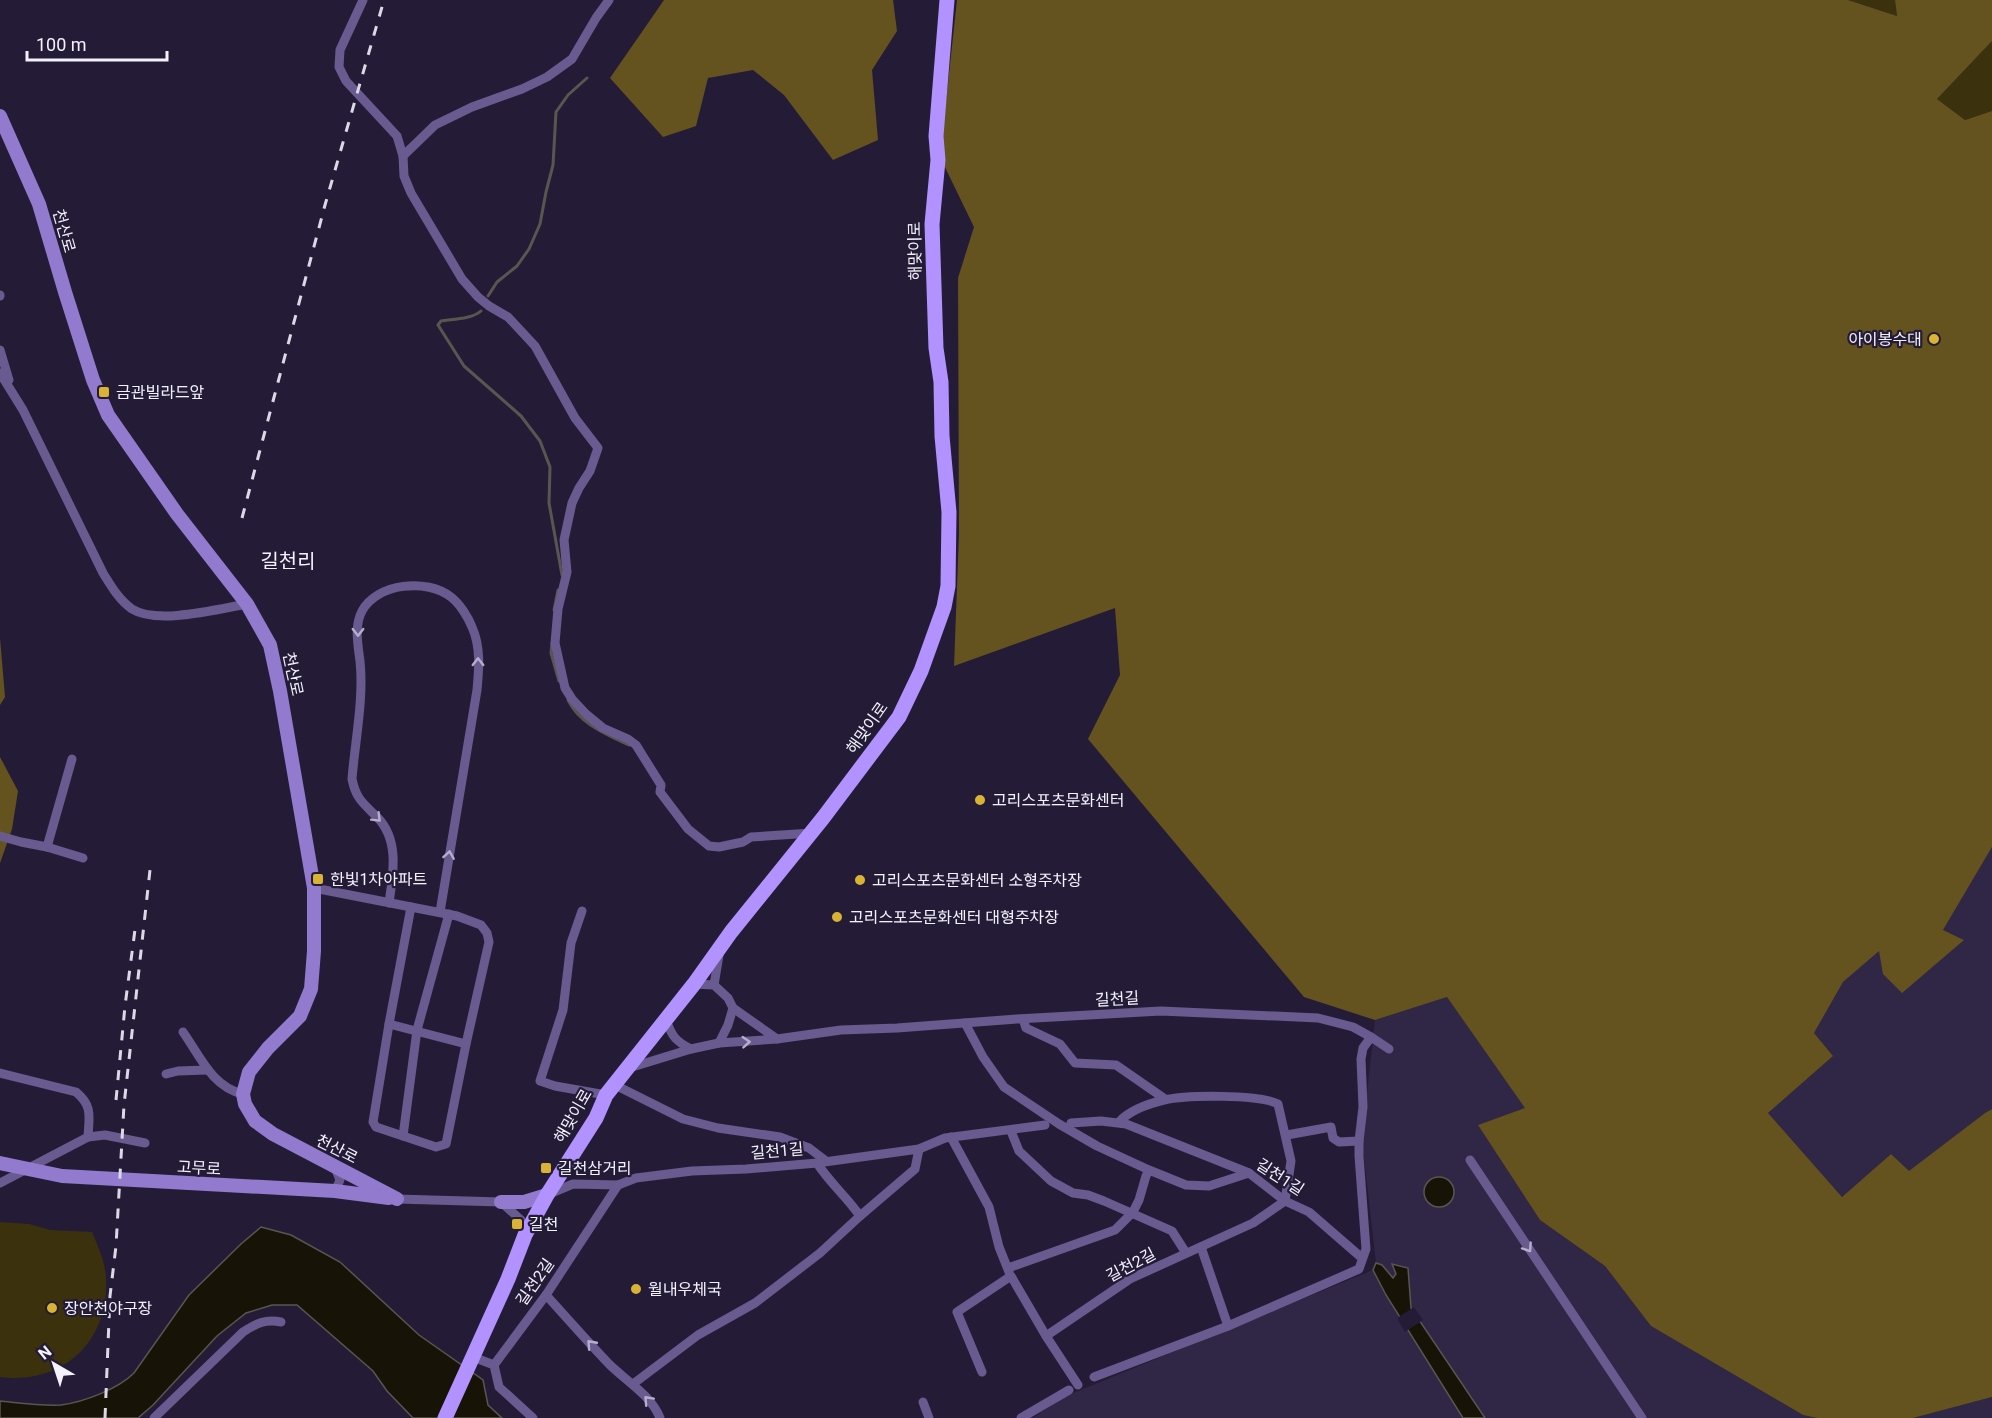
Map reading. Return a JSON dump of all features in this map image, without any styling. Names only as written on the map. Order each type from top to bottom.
[{"type":"main road","name":"해맞이로","points":[[445,1418],[525,1235],[547,1195],[596,1118],[610,1089],[694,984],[720,947],[812,832],[899,717],[921,671],[944,607],[948,586],[949,512],[942,436],[941,382],[936,348],[932,224],[938,160],[936,135],[947,0]]},
{"type":"street","points":[[363,0],[340,50],[339,67],[346,81],[397,136],[403,156],[404,176],[411,193],[462,279],[489,306],[508,316],[535,346],[575,418],[598,448],[590,471],[572,503],[564,540],[567,573],[558,609],[555,643],[565,688],[586,714],[603,728],[636,745],[661,785],[660,792],[688,829],[709,846],[719,847],[743,842],[751,837],[812,832]]},
{"type":"street","points":[[403,156],[435,124],[548,77],[572,59],[609,0]]},
{"type":"street","name":"천산로","points":[[0,116],[39,204],[93,380],[108,416],[177,514],[248,604],[270,645],[278,679],[314,888],[314,951],[311,989],[300,1016],[268,1048],[249,1072],[243,1094],[245,1104],[255,1121],[273,1134],[397,1199]]},
{"type":"street","points":[[0,350],[12,390]]},
{"type":"street","points":[[0,373],[12,390],[103,573],[124,602],[142,614],[166,617],[248,604]]},
{"type":"street","points":[[389,903],[394,873],[394,857],[390,841],[386,828],[365,807],[355,792],[352,779],[361,668],[357,626],[362,611],[370,601],[381,593],[410,585],[432,588],[451,597],[472,627],[478,653],[477,690],[444,913],[417,1030],[403,1136]]},
{"type":"street","points":[[47,847],[72,759]]},
{"type":"street","points":[[0,836],[83,858]]},
{"type":"street","points":[[314,888],[444,913],[481,925],[487,933],[489,942],[446,1144],[436,1147],[376,1127],[373,1122],[411,907]]},
{"type":"street","points":[[582,911],[571,943],[563,1010],[540,1081],[555,1086],[610,1089],[682,1119],[718,1128],[780,1137],[809,1148],[860,1216]]},
{"type":"street","points":[[714,985],[720,947]]},
{"type":"street","points":[[694,984],[714,985],[728,998],[733,1008],[777,1040]]},
{"type":"street","points":[[719,1043],[733,1008]]},
{"type":"street","name":"길천길","points":[[628,1068],[719,1043],[777,1040],[841,1030],[1161,1011],[1318,1018],[1353,1027],[1389,1049]]},
{"type":"street","points":[[1023,1019],[1026,1028],[1060,1044],[1075,1063],[1116,1065],[1165,1100]]},
{"type":"street","points":[[666,1020],[672,1035],[691,1049]]},
{"type":"street","points":[[965,1023],[983,1057],[1004,1087],[1097,1146],[1186,1185],[1209,1186],[1249,1173]]},
{"type":"street","points":[[389,1024],[466,1044]]},
{"type":"street","points":[[183,1032],[200,1055],[207,1071],[232,1092],[243,1094]]},
{"type":"street","points":[[1095,1377],[1228,1326],[1359,1269],[1366,1249],[1359,1141],[1363,1107],[1360,1059],[1363,1048],[1371,1037]]},
{"type":"street","points":[[166,1074],[178,1071],[207,1071]]},
{"type":"street","points":[[0,1073],[76,1092],[85,1100],[90,1111],[88,1137]]},
{"type":"street","points":[[1119,1122],[1128,1113],[1165,1100],[1218,1096],[1269,1100],[1278,1104],[1291,1161],[1286,1201]]},
{"type":"street","name":"길천1길","points":[[1071,1123],[1119,1122],[1249,1173],[1286,1201],[1310,1212],[1362,1258]]},
{"type":"street","name":"길천1길","points":[[547,1195],[573,1184],[618,1185],[636,1178],[683,1172],[821,1162],[919,1149],[951,1137],[1045,1125]]},
{"type":"street","points":[[1287,1136],[1331,1127],[1333,1138],[1339,1142],[1359,1141]]},
{"type":"street","points":[[1011,1131],[1020,1151],[1051,1181],[1073,1193],[1088,1195],[1133,1212],[1172,1231],[1186,1253]]},
{"type":"street","points":[[0,1183],[88,1137],[105,1135],[145,1143]]},
{"type":"street","points":[[951,1137],[989,1207],[999,1247],[1010,1272],[1046,1336],[1078,1385]]},
{"type":"street","points":[[633,1384],[698,1335],[755,1303],[820,1253],[915,1169],[919,1149]]},
{"type":"street","points":[[1470,1160],[1642,1418]]},
{"type":"street","name":"고무로","points":[[0,1163],[62,1176],[335,1191],[397,1199]]},
{"type":"street","points":[[334,1166],[340,1180],[335,1191]]},
{"type":"street","points":[[982,1372],[957,1312],[1010,1272],[1115,1230],[1133,1212],[1140,1200],[1149,1170]]},
{"type":"street","name":"길천2길","points":[[494,1365],[546,1295],[618,1185]]},
{"type":"street","points":[[397,1199],[524,1202],[547,1195]]},
{"type":"street","name":"길천2길","points":[[1046,1336],[1130,1279],[1253,1223],[1286,1201]]},
{"type":"street","points":[[501,1202],[521,1220],[525,1235]]},
{"type":"street","points":[[1201,1247],[1228,1326]]},
{"type":"street","points":[[546,1295],[611,1366],[633,1384],[657,1410],[660,1418]]},
{"type":"street","points":[[154,1418],[243,1332],[258,1323],[270,1320],[281,1322]]},
{"type":"street","points":[[470,1361],[494,1365],[499,1387],[533,1418]]},
{"type":"street","points":[[1021,1418],[1069,1390]]},
{"type":"street","points":[[923,1402],[929,1418]]},
{"type":"shaded area","points":[[664,0],[893,0],[897,31],[872,70],[878,140],[833,160],[784,95],[753,70],[708,78],[696,126],[663,137],[610,78]]},
{"type":"shaded area","points":[[957,0],[1848,0],[1897,16],[1895,0],[1992,0],[1992,41],[1937,99],[1965,120],[1992,111],[1992,847],[1943,930],[1964,940],[1902,993],[1883,974],[1879,951],[1843,982],[1814,1033],[1833,1056],[1768,1113],[1842,1197],[1891,1154],[1909,1171],[1992,1109],[1992,1397],[1913,1418],[1817,1418],[1803,1415],[1651,1326],[1605,1266],[1540,1220],[1478,1125],[1525,1108],[1447,997],[1375,1020],[1304,997],[1088,739],[1120,675],[1115,608],[954,666],[959,534],[958,278],[974,227],[940,157]]},
{"type":"shaded area","points":[[1848,0],[1895,0],[1897,16]]},
{"type":"shaded area","points":[[1992,41],[1992,111],[1965,120],[1937,99]]},
{"type":"shaded area","points":[[0,638],[5,697],[0,705]]},
{"type":"shaded area","points":[[0,757],[18,791],[12,829],[0,863]]},
{"type":"shaded area","points":[[1992,847],[1992,1109],[1909,1172],[1891,1154],[1842,1197],[1768,1113],[1833,1056],[1814,1033],[1843,982],[1879,950],[1964,940],[1943,930]]},
{"type":"shaded area","points":[[1447,997],[1526,1108],[1478,1125],[1540,1220],[1605,1266],[1651,1326],[1803,1415],[1817,1418],[1485,1418],[1411,1308],[1408,1268],[1392,1265],[1396,1274],[1393,1278],[1382,1265],[1376,1263],[1362,1140],[1375,1020]]},
{"type":"shaded area","points":[[1439,1177],[1450,1181],[1454,1192],[1450,1203],[1439,1207],[1428,1203],[1424,1192],[1428,1181]]},
{"type":"shaded area","name":"장안천야구장","points":[[0,1222],[29,1224],[50,1230],[92,1232],[103,1261],[106,1274],[105,1303],[99,1323],[90,1340],[77,1355],[43,1374],[22,1378],[0,1377]]},
{"type":"shaded area","points":[[261,1227],[291,1235],[340,1262],[419,1335],[483,1380],[488,1405],[502,1418],[413,1418],[387,1391],[373,1371],[297,1305],[272,1305],[246,1313],[217,1336],[138,1418],[0,1418],[0,1401],[61,1405],[90,1398],[127,1379],[134,1373],[189,1295]]},
{"type":"shaded area","points":[[1376,1263],[1382,1265],[1393,1278],[1396,1274],[1392,1264],[1408,1268],[1411,1308],[1485,1418],[1463,1418],[1386,1295],[1373,1270]]},
{"type":"shaded area","points":[[1373,1270],[1386,1295],[1463,1418],[1033,1418],[1061,1398]]},
{"type":"shaded area","points":[[1992,1397],[1992,1418],[1913,1418]]},
{"type":"pier","points":[[1414,1307],[1423,1320],[1405,1332],[1397,1318]]},
{"type":"waterway","points":[[488,296],[497,282],[517,266],[529,249],[540,224],[553,165],[556,112],[568,95],[587,78]]},
{"type":"waterway","points":[[481,311],[468,317],[441,321],[438,325],[464,366],[521,416],[540,441],[550,467],[549,503],[562,575]]},
{"type":"waterway","points":[[554,610],[558,590]]},
{"type":"waterway","points":[[552,643],[551,653],[559,681]]},
{"type":"waterway","points":[[568,700],[579,716],[587,722],[629,745]]},
{"type":"railway","points":[[242,518],[325,205],[384,0]]},
{"type":"railway","points":[[105,1418],[110,1296],[116,1246],[124,1105],[150,870]]},
{"type":"railway","points":[[116,1100],[136,922]]},
{"type":"place","name":"아이봉수대","points":[[1934,339]]},
{"type":"place","name":"금관빌라드앞","points":[[104,392]]},
{"type":"place","name":"고리스포츠문화센터","points":[[980,800]]},
{"type":"place","name":"한빛1차아파트","points":[[318,879]]},
{"type":"place","name":"고리스포츠문화센터 소형주차장","points":[[860,880]]},
{"type":"place","name":"고리스포츠문화센터 대형주차장","points":[[837,917]]},
{"type":"place","name":"길천삼거리","points":[[546,1168]]},
{"type":"place","name":"길천","points":[[517,1224]]},
{"type":"place","name":"월내우체국","points":[[636,1289]]},
{"type":"place","name":"장안천야구장","points":[[52,1308]]},
{"type":"district","name":"길천리","points":[[288,561]]}]
